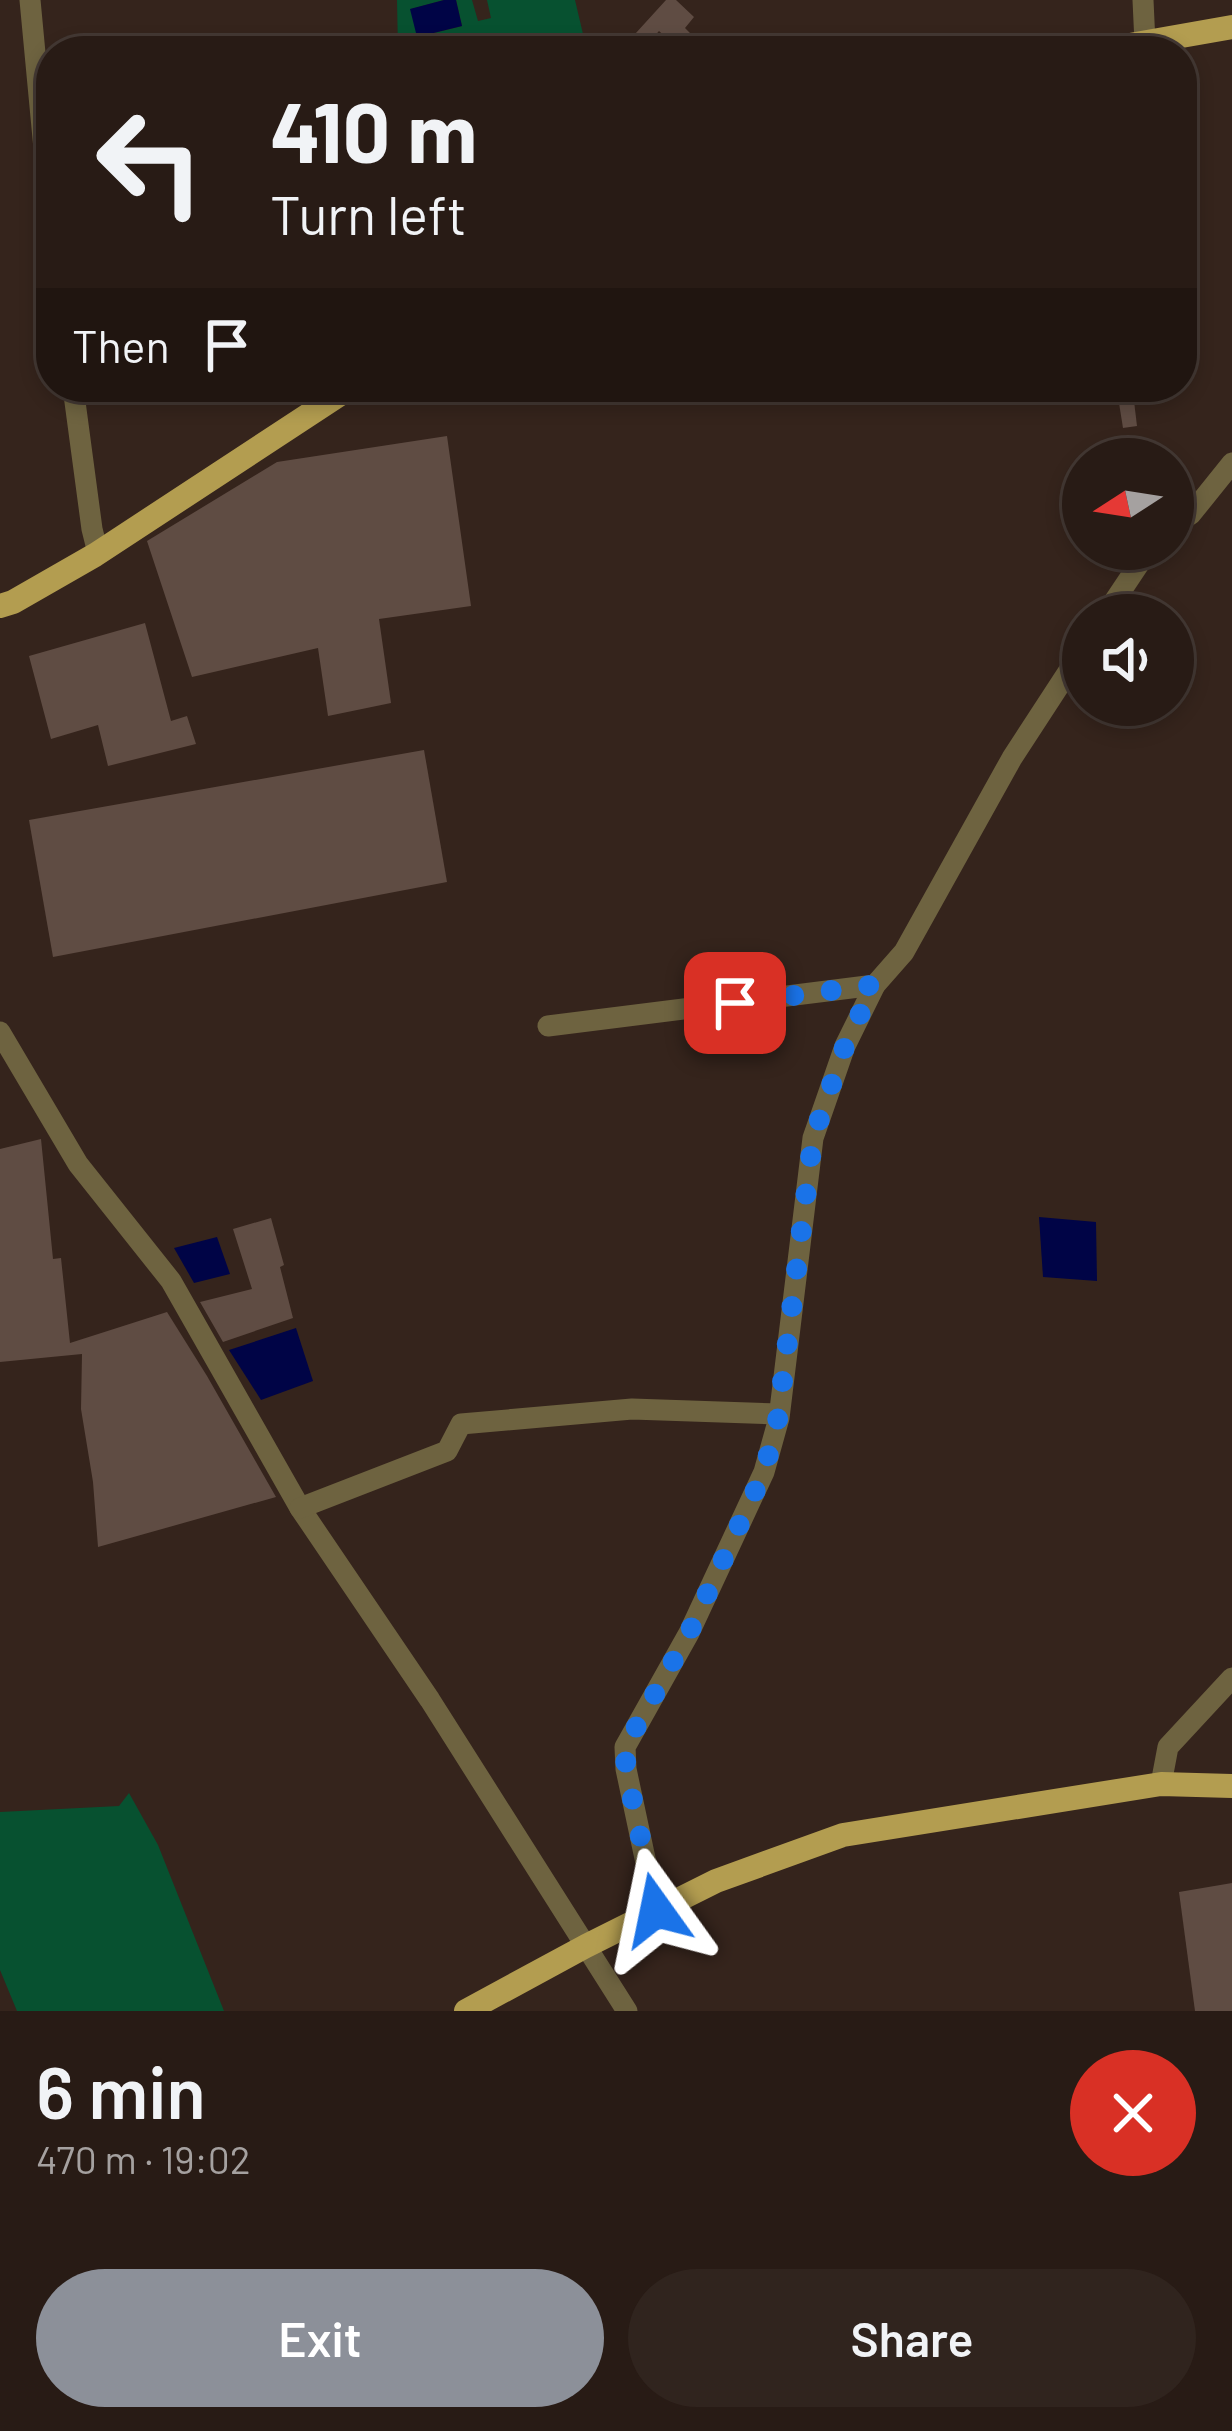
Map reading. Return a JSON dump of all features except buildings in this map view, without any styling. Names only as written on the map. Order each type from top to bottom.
[{"type":"main road","points":[[1183,36],[1232,27]]},
{"type":"main road","points":[[0,606],[98,553],[328,402]]},
{"type":"main road","points":[[466,2011],[716,1881],[843,1835],[1161,1784],[1232,1786]]},
{"type":"street","points":[[30,0],[36,64]]},
{"type":"street","points":[[1143,0],[1145,36]]},
{"type":"street","points":[[75,402],[98,553]]},
{"type":"street","points":[[1194,510],[1232,463]]},
{"type":"street","points":[[656,1910],[625,1747],[689,1633],[764,1472],[779,1414],[813,1138],[845,1046],[874,985],[904,952],[1012,758],[1062,681]]},
{"type":"street","points":[[548,1026],[874,985]]},
{"type":"street","points":[[0,1033],[78,1164],[171,1281],[301,1508],[430,1700],[627,2011]]},
{"type":"street","points":[[301,1508],[447,1451],[460,1424],[632,1409],[779,1414]]},
{"type":"street","points":[[1161,1784],[1168,1747],[1232,1678]]},
{"type":"green space","points":[[397,0],[444,0],[411,9],[418,36],[398,36]]},
{"type":"green space","points":[[456,0],[472,0],[478,21],[491,18],[487,0],[575,0],[583,36],[422,36],[462,26]]},
{"type":"green space","points":[[129,1793],[158,1845],[224,2011],[17,2011],[0,1970],[0,1812],[119,1806]]},
{"type":"shaded area","points":[[456,0],[462,26],[417,36],[410,9]]},
{"type":"shaded area","points":[[1039,1217],[1096,1222],[1097,1281],[1043,1277]]},
{"type":"shaded area","points":[[217,1237],[230,1274],[194,1283],[174,1248]]},
{"type":"shaded area","points":[[296,1328],[313,1381],[261,1400],[229,1350]]},
{"type":"route","points":[[656,1910],[625,1747],[689,1633],[764,1472],[778,1418],[813,1138],[845,1046],[874,985],[735,1003]]}]
